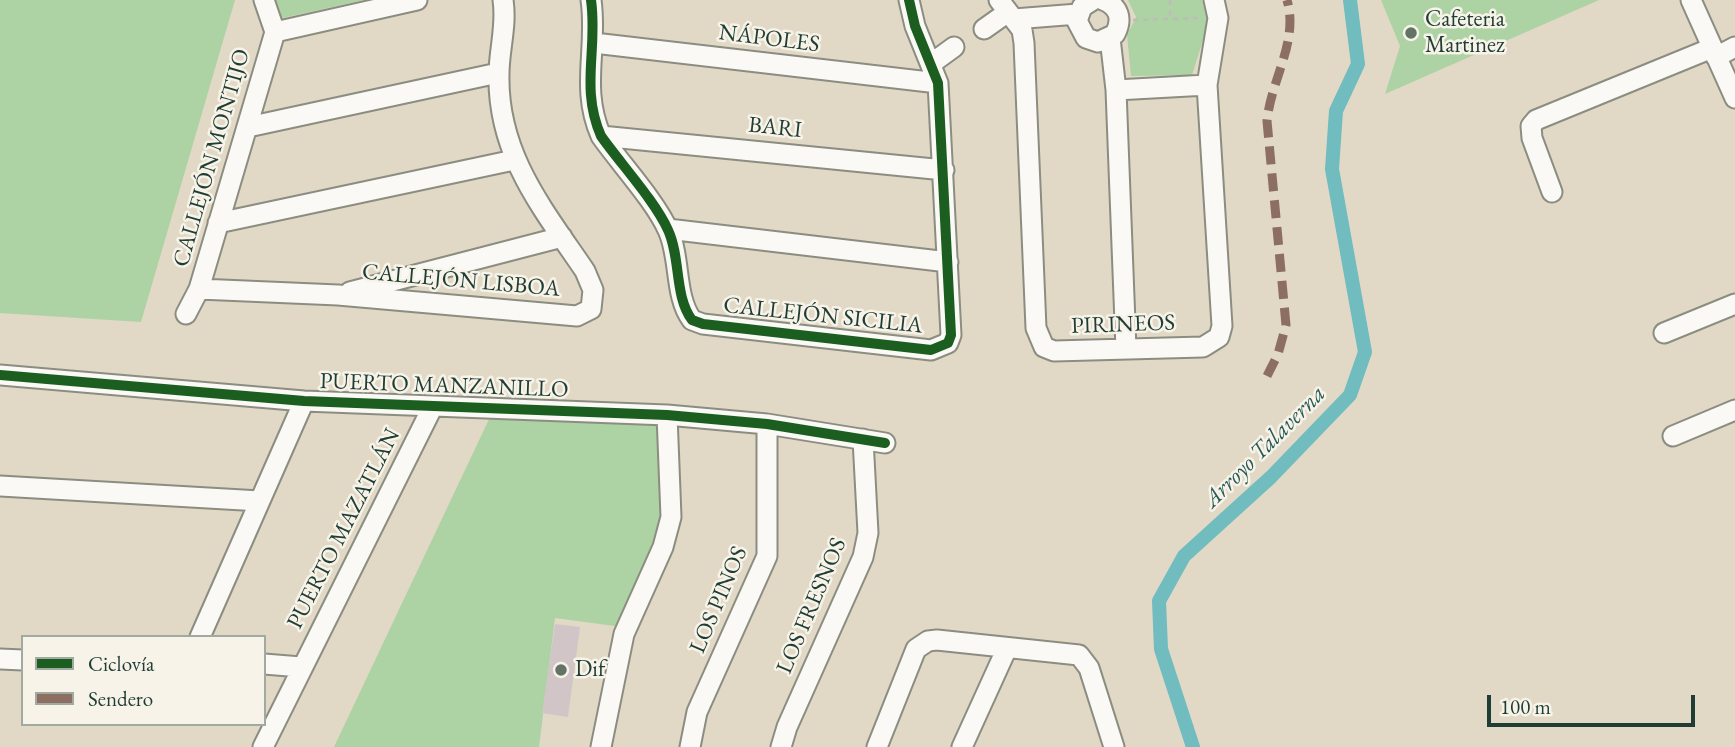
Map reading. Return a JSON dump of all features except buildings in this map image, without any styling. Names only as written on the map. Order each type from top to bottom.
[{"type":"street","points":[[264,0],[275,32]]},
{"type":"street","name":"CALLEJÓN MONTIJO","points":[[186,314],[199,289],[275,32],[417,0]]},
{"type":"street","name":"CALLEJÓN LISBOA","points":[[199,289],[338,295],[584,314],[594,301],[593,290],[585,271],[513,160],[501,109],[498,73],[503,41],[503,0]]},
{"type":"street","name":"CALLEJÓN SICILIA","points":[[591,0],[594,43],[589,96],[601,136],[668,229],[686,312],[692,320],[703,324],[931,350],[941,348],[951,335],[944,170],[938,83],[915,26],[909,0]]},
{"type":"street","points":[[1691,0],[1735,98]]},
{"type":"street","points":[[984,29],[1007,10],[1095,2],[1118,13],[1119,20],[1118,27],[1110,38],[1098,42],[1086,38],[1078,27],[1095,2]]},
{"type":"street","name":"PIRINEOS","points":[[1007,10],[1024,43],[1039,341],[1044,347],[1054,351],[1203,347],[1219,337],[1222,326],[1207,85],[1216,9]]},
{"type":"street","points":[[1110,38],[1116,90],[1126,349]]},
{"type":"street","name":"NÁPOLES","points":[[594,43],[938,83]]},
{"type":"street","points":[[932,63],[954,47]]},
{"type":"street","points":[[1552,192],[1532,138],[1531,126],[1536,120],[1714,52],[1735,47]]},
{"type":"street","points":[[248,127],[498,73]]},
{"type":"street","points":[[1116,90],[1207,85]]},
{"type":"street","name":"BARI","points":[[601,136],[944,170]]},
{"type":"street","points":[[218,223],[513,160]]},
{"type":"street","points":[[668,229],[948,262]]},
{"type":"street","points":[[338,295],[562,237]]},
{"type":"street","points":[[1664,333],[1735,304]]},
{"type":"street","name":"PUERTO MANZANILLO","points":[[0,375],[304,401],[667,415],[767,424],[885,443]]},
{"type":"street","points":[[201,635],[304,401]]},
{"type":"street","name":"PUERTO MAZATLÁN","points":[[263,747],[432,408]]},
{"type":"street","points":[[1674,436],[1735,410]]},
{"type":"street","points":[[601,747],[624,634],[663,547],[671,517],[667,415]]},
{"type":"street","name":"LOS PINOS","points":[[690,747],[697,712],[767,556],[767,424]]},
{"type":"street","name":"LOS FRESNOS","points":[[782,747],[787,727],[863,558],[868,533],[863,439]]},
{"type":"street","points":[[0,486],[260,501]]},
{"type":"street","points":[[877,747],[921,643],[937,640],[1068,653],[1084,660],[1115,747]]},
{"type":"street","points":[[962,747],[1007,648]]},
{"type":"street","points":[[0,659],[21,660]]},
{"type":"street","points":[[266,664],[302,667]]},
{"type":"path","points":[[1170,0],[1170,19]]},
{"type":"path","points":[[1119,20],[1170,19],[1216,9]]},
{"type":"green space","points":[[0,0],[235,0],[141,322],[0,313]]},
{"type":"green space","points":[[270,0],[364,0],[278,19]]},
{"type":"green space","points":[[1128,0],[1202,0],[1208,24],[1192,75],[1131,76],[1127,35],[1136,17]]},
{"type":"green space","points":[[1381,0],[1599,0],[1385,94],[1400,46]]},
{"type":"green space","points":[[491,415],[658,418],[669,514],[622,627],[555,618],[539,747],[334,747]]},
{"type":"waterway","name":"Arroyo Talaverna","points":[[1193,747],[1161,649],[1159,601],[1184,556],[1271,477],[1350,395],[1365,352],[1332,169],[1336,111],[1358,64],[1350,0]]},
{"type":"marked path","points":[[1267,376],[1278,354],[1286,325],[1267,121],[1290,31],[1287,0]]},
{"type":"cycle path","points":[[591,0],[593,35],[590,85],[595,118],[601,136],[646,195],[668,230],[675,252],[682,300],[692,320],[703,324],[931,350],[948,343],[951,335],[938,83],[915,26],[909,0]]},
{"type":"cycle path","points":[[0,375],[304,401],[667,415],[767,424],[885,443]]},
{"type":"place","name":"Cafeteria Martinez","points":[[1411,33]]},
{"type":"place","name":"Dif","points":[[561,670]]}]
